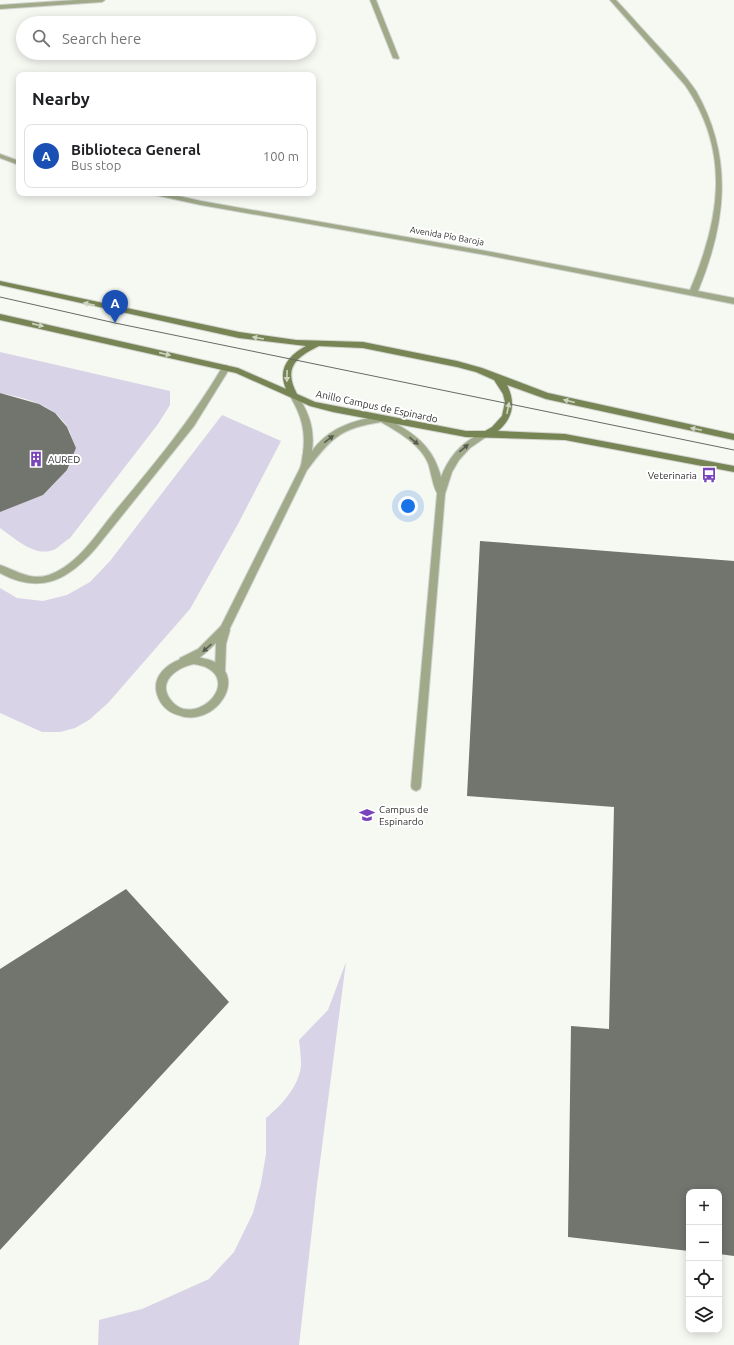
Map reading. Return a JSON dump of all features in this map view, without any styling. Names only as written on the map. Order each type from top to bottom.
[{"type":"main road","points":[[0,283],[215,330],[268,340],[296,343],[363,345],[457,364],[495,376],[507,382],[546,396],[734,437]]},
{"type":"main road","name":"Anillo Campus de Espinardo","points":[[0,317],[226,368],[254,378],[320,406],[382,419],[446,432],[466,434],[565,437],[635,449],[734,469]]},
{"type":"main road","points":[[294,396],[287,385],[287,367],[292,359],[299,353],[320,343]]},
{"type":"main road","points":[[485,434],[495,430],[504,420],[510,404],[505,387],[495,376]]},
{"type":"street","points":[[0,7],[102,0]]},
{"type":"street","points":[[373,0],[396,58]]},
{"type":"street","points":[[613,0],[685,81],[697,99],[717,146],[721,166],[721,200],[709,252],[693,293]]},
{"type":"street","points":[[0,156],[16,162]]},
{"type":"street","name":"Avenida Pío Baroja","points":[[169,196],[486,253],[734,301]]},
{"type":"street","points":[[0,568],[28,581],[42,580],[60,574],[80,560],[171,449],[215,389],[226,368]]},
{"type":"street","points":[[294,396],[306,418],[310,430],[304,468]]},
{"type":"street","points":[[220,672],[222,644],[226,628],[304,468],[324,442],[345,428],[361,422],[382,419],[403,432],[422,447],[430,457],[435,469],[441,494]]},
{"type":"street","points":[[416,786],[441,494],[447,472],[453,458],[468,445],[485,434]]},
{"type":"street","points":[[184,661],[205,661],[214,665],[224,680],[224,690],[220,698],[205,710],[195,713],[184,713],[175,710],[162,698],[162,681],[166,673],[174,666],[201,652],[226,628]]},
{"type":"shaded area","points":[[0,352],[170,391],[170,405],[158,424],[70,538],[57,548],[49,551],[34,550],[27,547],[0,528],[0,511],[43,495],[67,470],[76,448],[68,428],[55,413],[38,403],[0,393]]},
{"type":"shaded area","points":[[222,415],[281,441],[238,524],[190,609],[108,703],[89,720],[75,728],[60,732],[42,732],[0,713],[0,588],[17,598],[43,601],[67,595],[90,582],[110,561]]},
{"type":"shaded area","points":[[346,962],[317,1185],[299,1345],[98,1345],[99,1320],[142,1309],[209,1279],[234,1252],[253,1213],[261,1183],[266,1154],[266,1118],[289,1094],[297,1080],[301,1065],[299,1040],[328,1010]]},
{"type":"building","name":"AURED","points":[[0,393],[39,404],[55,413],[67,427],[76,448],[67,470],[43,495],[0,512]]},
{"type":"building","points":[[480,541],[734,561],[734,1256],[722,1254],[722,1189],[686,1189],[686,1251],[568,1237],[571,1026],[609,1029],[614,807],[467,796]]},
{"type":"building","points":[[126,889],[229,1002],[0,1250],[0,969]]},
{"type":"tram line","points":[[0,297],[115,323],[734,450]]},
{"type":"place","name":"Biblioteca General","points":[[115,323]]},
{"type":"place","name":"AURED","points":[[36,459]]},
{"type":"place","name":"Veterinaria","points":[[709,475]]},
{"type":"place","name":"Campus de Espinardo","points":[[367,815]]}]
